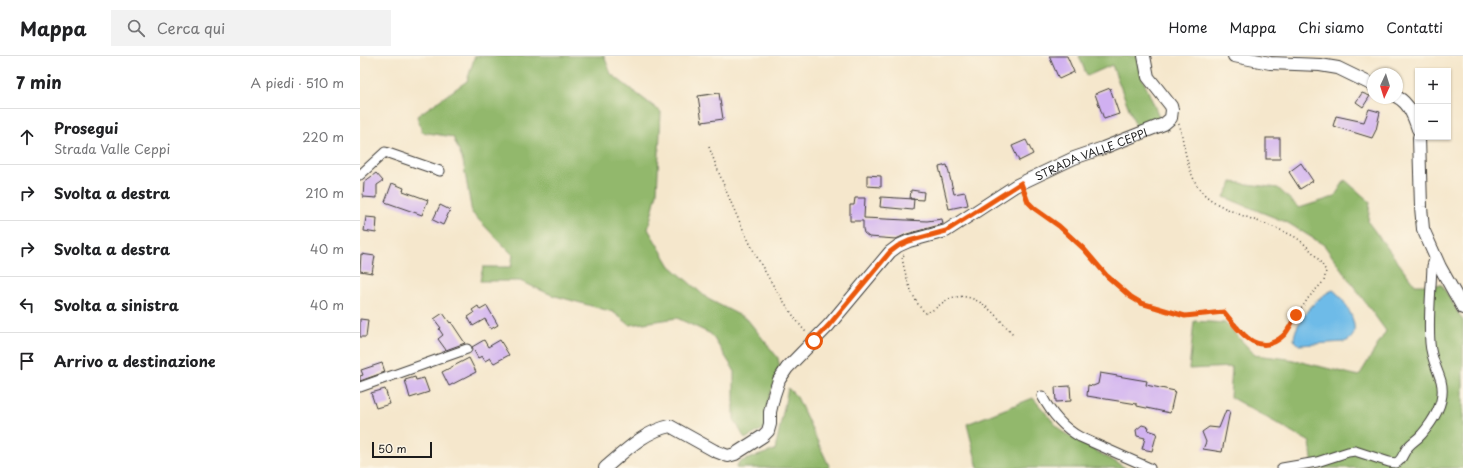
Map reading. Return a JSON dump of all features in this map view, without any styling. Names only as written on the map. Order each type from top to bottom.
[{"type":"street","points":[[1144,56],[1148,77],[1171,106],[1172,114]]},
{"type":"street","points":[[1234,56],[1270,63],[1320,65],[1338,68],[1367,82]]},
{"type":"street","points":[[1403,102],[1412,112],[1415,120]]},
{"type":"street","name":"STRADA VALLE CEPPI","points":[[605,468],[651,433],[670,426],[720,454],[728,456],[735,454],[763,436],[768,431],[770,424],[770,412],[779,380],[787,368],[829,325],[890,252],[898,246],[946,231],[1021,183],[1074,158],[1164,124],[1171,118],[1172,114]]},
{"type":"street","points":[[1419,140],[1422,222],[1435,256],[1463,308]]},
{"type":"street","points":[[360,175],[385,152],[440,171]]},
{"type":"street","points":[[1282,468],[1317,462],[1342,453],[1356,451],[1388,462],[1396,463],[1402,459],[1404,451],[1421,435],[1438,408],[1442,398],[1442,385],[1432,360],[1430,344],[1432,266],[1435,256]]},
{"type":"street","points":[[360,387],[467,349]]},
{"type":"street","points":[[1042,396],[1048,409],[1070,432],[1150,468]]},
{"type":"path","points":[[1021,183],[1028,202],[1035,209],[1059,226],[1084,249],[1107,276],[1131,297],[1141,303],[1185,316],[1224,312],[1253,343],[1262,345],[1272,344],[1285,333],[1309,297],[1324,281],[1326,271],[1318,258],[1298,238],[1216,204],[1207,197],[1199,188],[1191,174],[1180,126],[1172,114]]},
{"type":"path","points":[[709,147],[728,199],[770,281],[800,326],[814,341]]},
{"type":"path","points":[[905,254],[902,257],[912,292],[922,310],[926,313],[931,312],[942,303],[955,297],[969,298],[983,304],[1014,335]]},
{"type":"green space","points":[[475,56],[604,56],[611,74],[661,112],[657,193],[648,229],[670,266],[708,299],[747,319],[778,358],[780,368],[768,401],[765,428],[745,439],[734,419],[734,370],[711,334],[677,318],[630,325],[613,312],[552,295],[520,281],[480,281],[483,267],[511,267],[513,255],[472,213],[463,161],[453,137],[422,132],[417,116],[467,81]]},
{"type":"green space","points":[[1079,56],[1138,56],[1142,77],[1160,119],[1136,127],[1112,65],[1087,76]]},
{"type":"green space","points":[[1345,180],[1370,202],[1368,222],[1415,285],[1442,285],[1463,321],[1463,468],[1313,468],[1310,442],[1230,397],[1232,367],[1189,369],[1194,321],[1225,323],[1255,355],[1289,359],[1359,376],[1386,331],[1324,245],[1288,223],[1224,197],[1232,182],[1278,188],[1299,208],[1334,197]]},
{"type":"green space","points":[[788,388],[797,397],[830,468],[736,468],[739,462],[775,450]]},
{"type":"green space","points":[[1033,398],[1061,431],[1126,468],[978,468],[967,424]]},
{"type":"water","points":[[1333,290],[1343,300],[1352,316],[1354,332],[1351,338],[1344,342],[1299,345],[1294,340],[1295,333],[1302,318],[1320,298]]},
{"type":"building","points":[[1049,56],[1067,56],[1074,72],[1059,79]]},
{"type":"building","points":[[1110,88],[1119,114],[1104,119],[1095,94]]},
{"type":"building","points":[[719,93],[723,119],[702,122],[698,96]]},
{"type":"building","points":[[1362,93],[1367,95],[1367,101],[1363,107],[1356,102]]},
{"type":"building","points":[[1369,109],[1380,112],[1376,130],[1372,138],[1333,126],[1336,116],[1364,122]]},
{"type":"building","points":[[1266,138],[1280,138],[1280,159],[1266,159]]},
{"type":"building","points":[[1026,140],[1033,154],[1019,161],[1012,146]]},
{"type":"building","points":[[1301,163],[1313,181],[1300,189],[1289,172]]},
{"type":"building","points":[[947,165],[954,194],[965,192],[968,205],[949,209],[939,167]]},
{"type":"building","points":[[376,173],[383,181],[377,185],[377,198],[363,197],[364,182]]},
{"type":"building","points":[[867,175],[881,176],[881,187],[867,186]]},
{"type":"building","points":[[392,183],[404,188],[403,191],[428,200],[422,215],[385,202]]},
{"type":"building","points":[[911,190],[924,192],[923,200],[910,199]]},
{"type":"building","points":[[881,197],[914,199],[913,210],[880,207]]},
{"type":"building","points":[[855,198],[865,198],[864,218],[927,221],[942,219],[943,224],[907,234],[896,239],[869,237],[864,233],[863,221],[850,221],[850,205],[854,205]]},
{"type":"building","points":[[440,205],[450,210],[443,225],[433,220]]},
{"type":"building","points":[[366,217],[377,218],[376,233],[364,231]]},
{"type":"building","points":[[361,254],[375,256],[372,273],[360,271]]},
{"type":"building","points":[[478,306],[480,310],[487,306],[498,325],[491,329],[485,319],[473,326],[468,317],[474,313],[472,310]]},
{"type":"building","points":[[443,313],[465,343],[446,350],[438,339],[443,335],[439,329],[441,328],[434,319]]},
{"type":"building","points":[[360,319],[368,320],[366,337],[360,337]]},
{"type":"building","points":[[484,340],[488,347],[500,340],[509,355],[494,363],[490,358],[485,361],[482,356],[478,358],[472,347]]},
{"type":"building","points":[[469,358],[476,372],[449,386],[442,372]]},
{"type":"building","points":[[382,363],[385,372],[360,381],[360,376],[363,375],[361,370]]},
{"type":"building","points":[[1100,373],[1147,381],[1146,385],[1175,391],[1170,413],[1137,406],[1137,404],[1087,396],[1088,385],[1093,386],[1098,384]]},
{"type":"building","points":[[415,377],[416,380],[424,378],[429,392],[410,398],[405,380]]},
{"type":"building","points":[[1070,386],[1071,401],[1056,402],[1055,387]]},
{"type":"building","points":[[385,389],[390,404],[376,408],[371,393]]},
{"type":"building","points":[[1226,410],[1230,411],[1222,452],[1203,449],[1206,442],[1202,432],[1209,427],[1219,428]]},
{"type":"building","points":[[1142,425],[1149,427],[1148,430],[1157,433],[1152,451],[1142,449],[1145,438],[1137,436],[1136,430]]},
{"type":"route","points":[[814,341],[890,252],[909,241],[946,231],[1021,183],[1028,202],[1035,209],[1059,226],[1084,249],[1119,288],[1141,303],[1185,316],[1224,312],[1253,343],[1262,345],[1272,344],[1285,333],[1296,315]]}]
